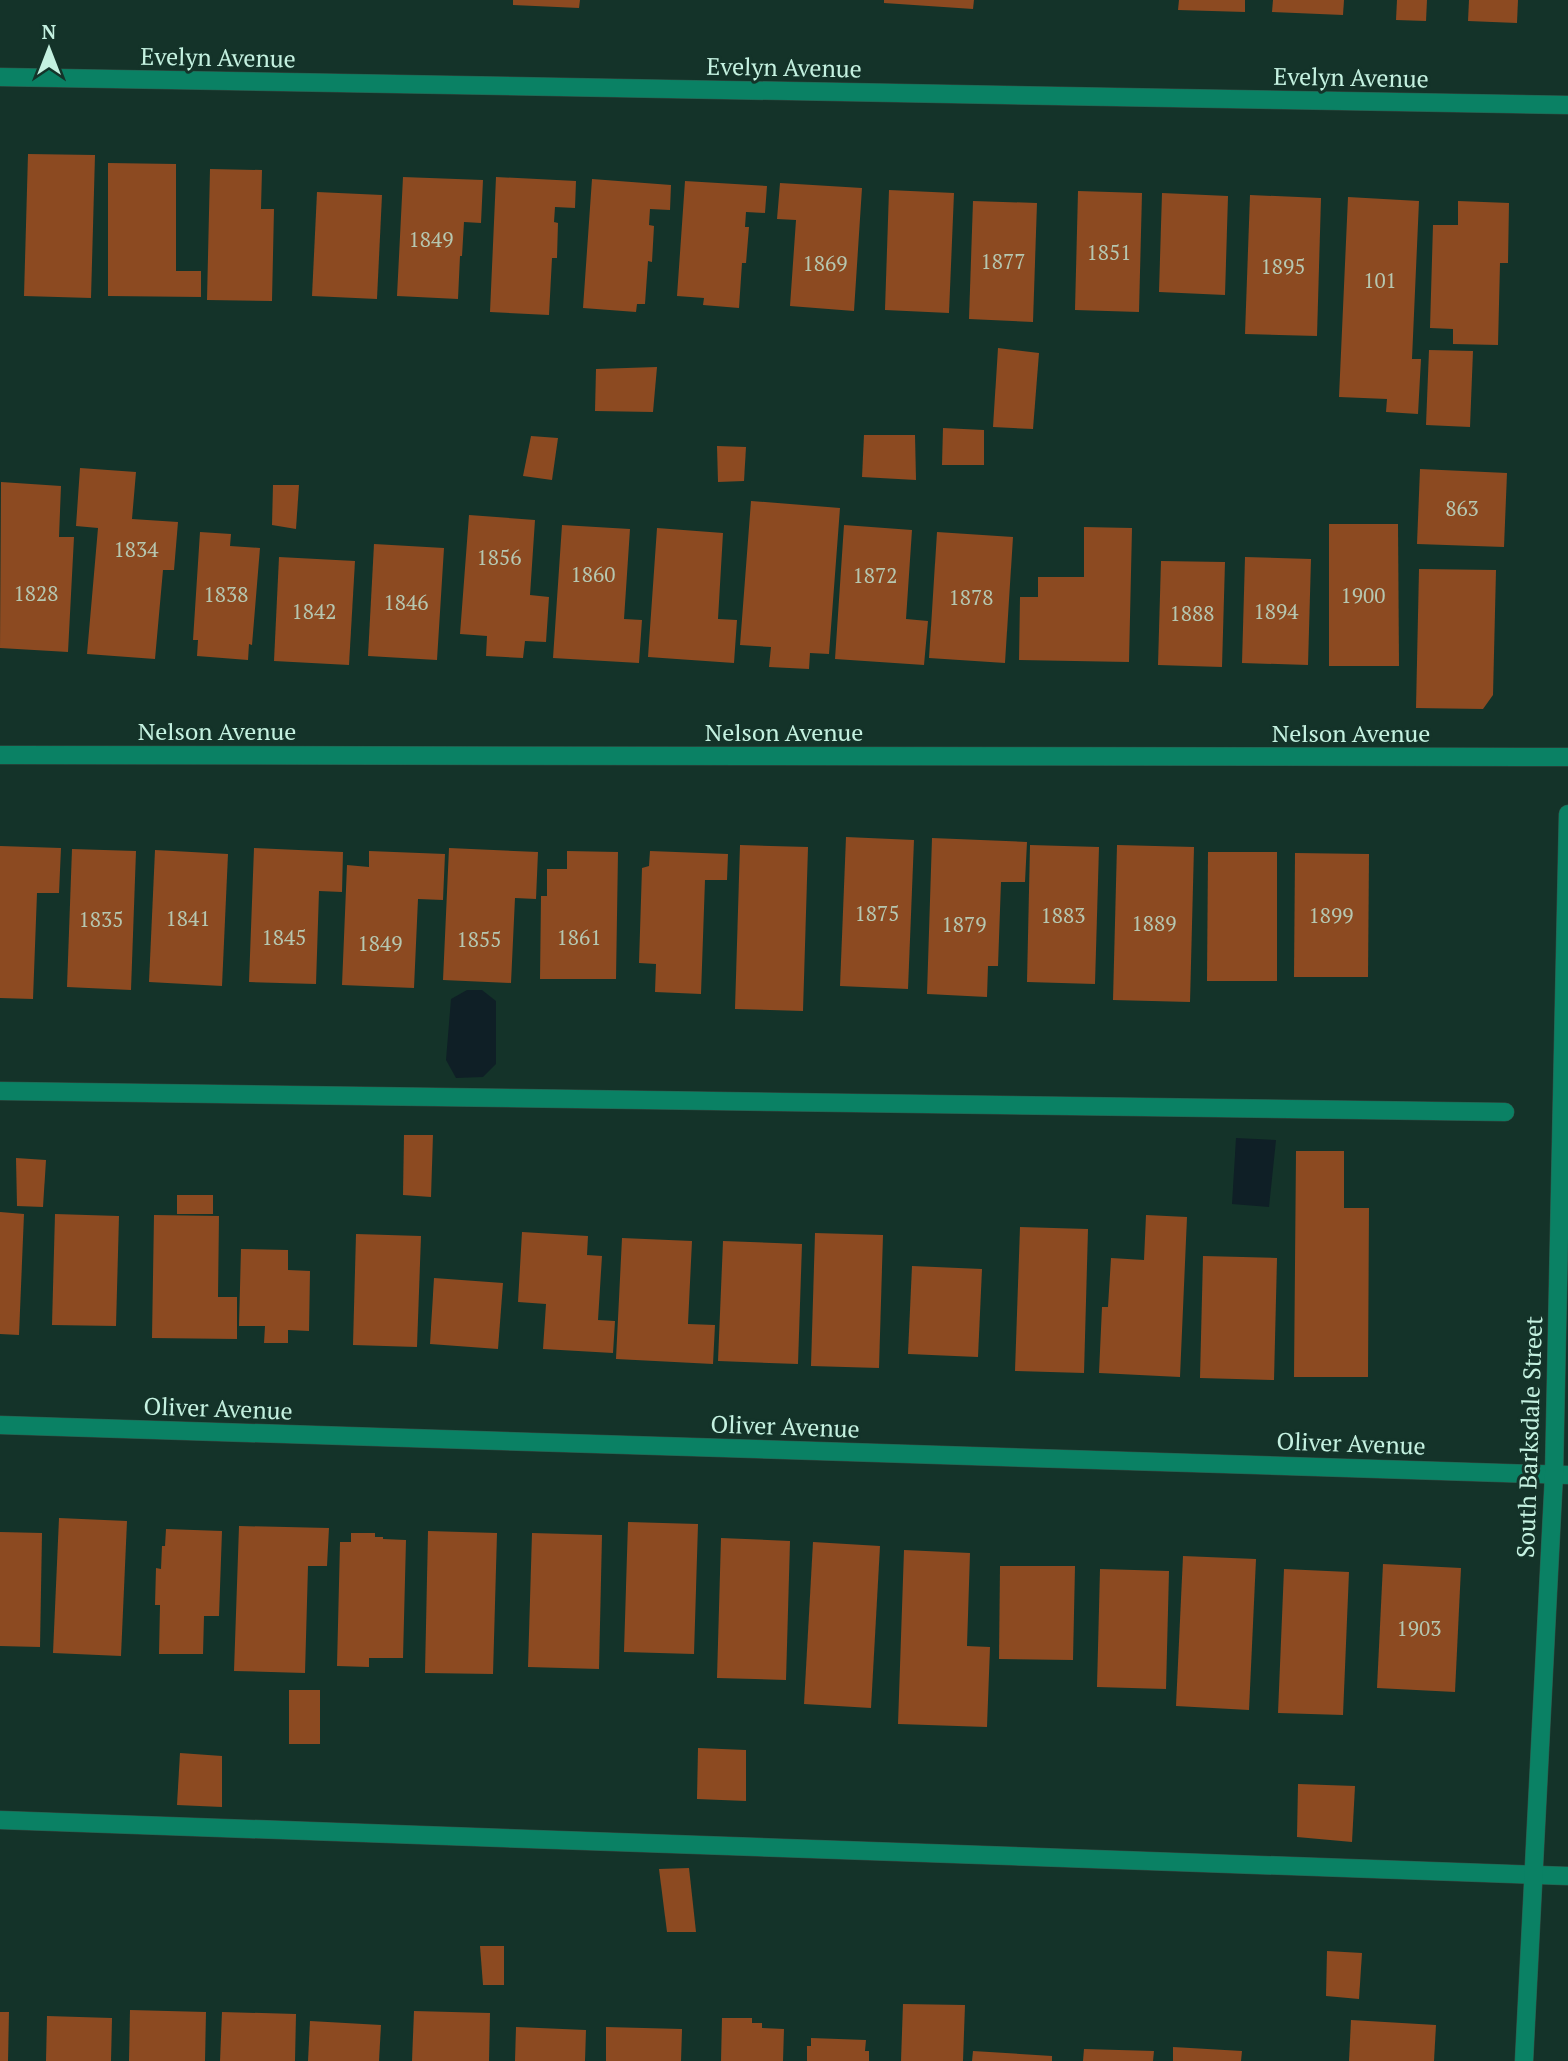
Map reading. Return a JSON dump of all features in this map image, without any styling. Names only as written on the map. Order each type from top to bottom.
[{"type":"street","name":"Evelyn Avenue","points":[[0,77],[1568,106]]},
{"type":"street","name":"Nelson Avenue","points":[[0,755],[1568,757]]},
{"type":"street","name":"South Barksdale Street","points":[[1524,2061],[1561,1474],[1568,814]]},
{"type":"street","points":[[0,1091],[1505,1112]]},
{"type":"street","name":"Oliver Avenue","points":[[0,1425],[1561,1474]]},
{"type":"street","points":[[0,1820],[1568,1876]]},
{"type":"water","points":[[467,990],[482,990],[496,1001],[496,1064],[483,1077],[456,1078],[446,1060],[451,999]]},
{"type":"water","points":[[1236,1138],[1276,1140],[1269,1207],[1232,1204]]},
{"type":"building","points":[[513,0],[580,0],[579,8],[513,5]]},
{"type":"building","points":[[884,0],[974,0],[973,9],[884,3]]},
{"type":"building","points":[[1179,0],[1245,0],[1245,12],[1178,10]]},
{"type":"building","points":[[1273,0],[1344,0],[1343,15],[1272,12]]},
{"type":"building","points":[[1397,0],[1427,0],[1426,21],[1396,20]]},
{"type":"building","points":[[1469,0],[1518,0],[1517,23],[1468,21]]},
{"type":"building","points":[[28,154],[95,155],[91,298],[24,296]]},
{"type":"building","points":[[108,163],[176,164],[176,271],[201,271],[201,297],[108,296]]},
{"type":"building","points":[[210,169],[262,170],[261,209],[274,209],[272,301],[207,300]]},
{"type":"building","points":[[403,177],[483,180],[481,223],[464,222],[458,299],[397,296]]},
{"type":"building","points":[[496,177],[576,181],[575,208],[555,207],[554,222],[558,223],[557,258],[552,258],[549,315],[490,312]]},
{"type":"building","points":[[592,179],[671,185],[670,210],[650,209],[649,225],[654,226],[652,262],[648,261],[645,304],[637,304],[636,312],[583,308]]},
{"type":"building","points":[[685,181],[767,186],[765,213],[746,212],[745,227],[749,227],[746,263],[742,263],[739,308],[703,305],[704,298],[677,296]]},
{"type":"building","points":[[780,183],[862,188],[854,311],[790,306],[796,220],[777,219]]},
{"type":"building","points":[[889,190],[954,193],[949,313],[885,310]]},
{"type":"building","points":[[1078,191],[1142,193],[1139,312],[1075,310]]},
{"type":"building","points":[[317,192],[382,195],[377,299],[312,296]]},
{"type":"building","points":[[1162,193],[1228,196],[1225,295],[1159,292]]},
{"type":"building","points":[[1250,195],[1321,198],[1317,336],[1245,334]]},
{"type":"building","points":[[1348,197],[1419,201],[1412,359],[1421,359],[1418,414],[1386,412],[1387,399],[1339,397]]},
{"type":"building","points":[[973,201],[1037,203],[1033,322],[969,319]]},
{"type":"building","points":[[1458,201],[1509,203],[1508,263],[1500,263],[1498,345],[1453,344],[1453,329],[1430,328],[1433,225],[1458,225]]},
{"type":"building","points":[[998,348],[1039,353],[1033,429],[993,427]]},
{"type":"building","points":[[1429,350],[1473,351],[1470,427],[1426,425]]},
{"type":"building","points":[[657,367],[653,412],[595,411],[596,369]]},
{"type":"building","points":[[943,428],[984,430],[984,465],[942,465]]},
{"type":"building","points":[[864,435],[915,435],[916,480],[862,477]]},
{"type":"building","points":[[531,436],[558,438],[552,480],[523,476]]},
{"type":"building","points":[[717,446],[746,447],[744,481],[718,482]]},
{"type":"building","points":[[80,468],[136,472],[132,519],[178,522],[174,570],[163,570],[155,659],[87,654],[98,528],[76,526]]},
{"type":"building","points":[[1420,469],[1507,473],[1504,547],[1417,544]]},
{"type":"building","points":[[1,482],[61,486],[59,537],[74,537],[68,652],[0,648]]},
{"type":"building","points":[[273,485],[299,485],[296,529],[272,525]]},
{"type":"building","points":[[751,501],[840,508],[829,654],[810,653],[809,669],[769,667],[771,647],[740,645]]},
{"type":"building","points":[[469,515],[535,520],[530,595],[549,597],[546,642],[525,641],[523,658],[486,656],[487,636],[460,634]]},
{"type":"building","points":[[1329,524],[1398,524],[1399,666],[1329,666]]},
{"type":"building","points":[[562,525],[630,529],[624,619],[642,620],[639,663],[553,658]]},
{"type":"building","points":[[844,525],[912,530],[906,619],[928,621],[924,665],[835,659]]},
{"type":"building","points":[[1084,527],[1132,528],[1129,662],[1019,660],[1020,597],[1038,597],[1038,577],[1084,577]]},
{"type":"building","points":[[657,528],[723,533],[718,619],[737,620],[734,663],[648,657]]},
{"type":"building","points":[[200,532],[231,534],[230,546],[260,548],[252,645],[249,644],[248,660],[197,656],[198,640],[193,640]]},
{"type":"building","points":[[937,532],[1013,537],[1005,663],[929,658]]},
{"type":"building","points":[[374,544],[444,548],[437,660],[368,656]]},
{"type":"building","points":[[279,557],[355,561],[349,665],[274,661]]},
{"type":"building","points":[[1245,557],[1311,559],[1308,665],[1242,663]]},
{"type":"building","points":[[1161,561],[1225,562],[1222,667],[1158,665]]},
{"type":"building","points":[[1419,569],[1496,570],[1493,695],[1483,709],[1416,708]]},
{"type":"building","points":[[846,837],[914,840],[908,989],[840,986]]},
{"type":"building","points":[[932,838],[1027,842],[1025,882],[1001,882],[998,966],[988,966],[987,997],[927,994]]},
{"type":"building","points":[[740,845],[808,847],[803,1011],[735,1009]]},
{"type":"building","points":[[1030,845],[1099,847],[1095,984],[1027,982]]},
{"type":"building","points":[[1117,845],[1194,847],[1190,1002],[1113,1000]]},
{"type":"building","points":[[0,846],[61,848],[59,893],[37,893],[33,999],[0,998]]},
{"type":"building","points":[[254,848],[343,852],[342,892],[319,891],[316,984],[249,982]]},
{"type":"building","points":[[449,848],[538,852],[536,899],[515,898],[511,983],[443,980]]},
{"type":"building","points":[[72,849],[136,851],[131,990],[67,987]]},
{"type":"building","points":[[155,850],[228,854],[222,986],[149,982]]},
{"type":"building","points":[[369,851],[445,854],[443,900],[418,899],[414,988],[342,985],[347,865],[369,867]]},
{"type":"building","points":[[567,851],[618,852],[616,979],[540,979],[541,896],[547,896],[547,869],[567,869]]},
{"type":"building","points":[[650,851],[728,854],[727,880],[705,880],[701,994],[655,992],[656,964],[639,963],[642,868],[649,866]]},
{"type":"building","points":[[1208,852],[1277,852],[1277,981],[1207,981]]},
{"type":"building","points":[[1295,853],[1369,854],[1368,977],[1294,977]]},
{"type":"building","points":[[404,1135],[433,1135],[431,1197],[403,1195]]},
{"type":"building","points":[[1296,1151],[1344,1151],[1344,1208],[1369,1208],[1368,1377],[1294,1377]]},
{"type":"building","points":[[16,1158],[46,1160],[43,1207],[17,1206]]},
{"type":"building","points":[[177,1195],[213,1195],[213,1214],[177,1214]]},
{"type":"building","points":[[0,1212],[24,1214],[19,1335],[0,1334]]},
{"type":"building","points":[[55,1214],[119,1216],[116,1326],[52,1325]]},
{"type":"building","points":[[154,1215],[219,1216],[218,1297],[237,1297],[237,1339],[152,1338]]},
{"type":"building","points":[[1146,1215],[1187,1217],[1180,1377],[1099,1373],[1102,1307],[1108,1307],[1111,1258],[1144,1260]]},
{"type":"building","points":[[1020,1227],[1088,1229],[1084,1373],[1015,1371]]},
{"type":"building","points":[[522,1232],[588,1236],[587,1255],[602,1256],[598,1320],[615,1321],[613,1353],[543,1349],[546,1304],[518,1302]]},
{"type":"building","points":[[815,1233],[883,1235],[879,1368],[811,1366]]},
{"type":"building","points":[[356,1234],[421,1236],[417,1347],[353,1345]]},
{"type":"building","points":[[622,1238],[692,1241],[688,1324],[715,1325],[713,1364],[616,1359]]},
{"type":"building","points":[[723,1241],[802,1244],[798,1364],[718,1361]]},
{"type":"building","points":[[241,1249],[288,1250],[288,1270],[310,1271],[309,1331],[288,1330],[288,1343],[264,1343],[265,1326],[239,1326]]},
{"type":"building","points":[[1203,1256],[1277,1258],[1274,1380],[1200,1378]]},
{"type":"building","points":[[912,1266],[982,1269],[978,1357],[908,1354]]},
{"type":"building","points":[[434,1278],[503,1283],[498,1349],[430,1344]]},
{"type":"building","points":[[59,1518],[127,1521],[121,1656],[53,1653]]},
{"type":"building","points":[[628,1522],[698,1524],[694,1654],[624,1652]]},
{"type":"building","points":[[239,1526],[329,1528],[327,1566],[308,1566],[305,1673],[234,1671]]},
{"type":"building","points":[[166,1529],[222,1531],[219,1616],[204,1616],[203,1654],[159,1654],[160,1605],[155,1605],[156,1568],[161,1569]]},
{"type":"building","points":[[428,1531],[497,1533],[493,1674],[425,1673]]},
{"type":"building","points":[[0,1532],[42,1533],[40,1647],[0,1646]]},
{"type":"building","points":[[351,1533],[375,1533],[375,1537],[383,1539],[406,1540],[403,1658],[369,1658],[369,1667],[337,1666],[340,1542],[351,1542]]},
{"type":"building","points":[[532,1533],[602,1535],[599,1669],[528,1667]]},
{"type":"building","points":[[721,1538],[790,1541],[786,1680],[717,1678]]},
{"type":"building","points":[[813,1542],[880,1546],[871,1708],[804,1704]]},
{"type":"building","points":[[904,1550],[970,1553],[967,1646],[990,1647],[987,1727],[898,1724]]},
{"type":"building","points":[[1183,1556],[1256,1559],[1249,1710],[1176,1706]]},
{"type":"building","points":[[1383,1564],[1461,1568],[1455,1692],[1377,1688]]},
{"type":"building","points":[[1000,1566],[1075,1566],[1073,1660],[999,1659]]},
{"type":"building","points":[[1100,1569],[1169,1571],[1166,1689],[1097,1687]]},
{"type":"building","points":[[1284,1569],[1349,1572],[1343,1715],[1278,1713]]},
{"type":"building","points":[[289,1690],[320,1690],[320,1744],[289,1744]]},
{"type":"building","points":[[698,1748],[746,1750],[746,1801],[697,1799]]},
{"type":"building","points":[[180,1753],[222,1756],[222,1807],[177,1805]]},
{"type":"building","points":[[1298,1784],[1355,1786],[1352,1842],[1297,1837]]},
{"type":"building","points":[[689,1868],[696,1932],[667,1932],[659,1869]]},
{"type":"building","points":[[480,1946],[504,1946],[504,1985],[483,1985]]},
{"type":"building","points":[[1327,1951],[1362,1953],[1359,1999],[1326,1996]]},
{"type":"building","points":[[903,2004],[965,2005],[963,2061],[901,2061]]},
{"type":"building","points":[[130,2010],[206,2012],[205,2061],[129,2061]]},
{"type":"building","points":[[414,2011],[490,2013],[489,2061],[412,2061]]},
{"type":"building","points":[[0,2012],[9,2012],[8,2061],[0,2061]]},
{"type":"building","points":[[222,2012],[296,2014],[295,2061],[220,2061]]},
{"type":"building","points":[[47,2016],[112,2018],[111,2061],[46,2061]]},
{"type":"building","points":[[722,2018],[752,2018],[752,2023],[762,2023],[762,2028],[784,2029],[783,2061],[721,2061]]},
{"type":"building","points":[[1351,2020],[1436,2025],[1434,2061],[1349,2061]]},
{"type":"building","points":[[310,2021],[381,2025],[379,2061],[308,2061]]},
{"type":"building","points":[[516,2027],[586,2030],[585,2061],[515,2061]]},
{"type":"building","points":[[606,2027],[682,2029],[681,2061],[606,2061]]},
{"type":"building","points":[[811,2038],[866,2040],[865,2051],[869,2051],[869,2061],[807,2061],[807,2046],[811,2046]]},
{"type":"building","points":[[1173,2047],[1242,2051],[1241,2061],[1173,2061]]},
{"type":"building","points":[[1084,2049],[1154,2051],[1153,2061],[1083,2061]]},
{"type":"building","points":[[973,2051],[1052,2056],[1052,2061],[972,2061]]}]
